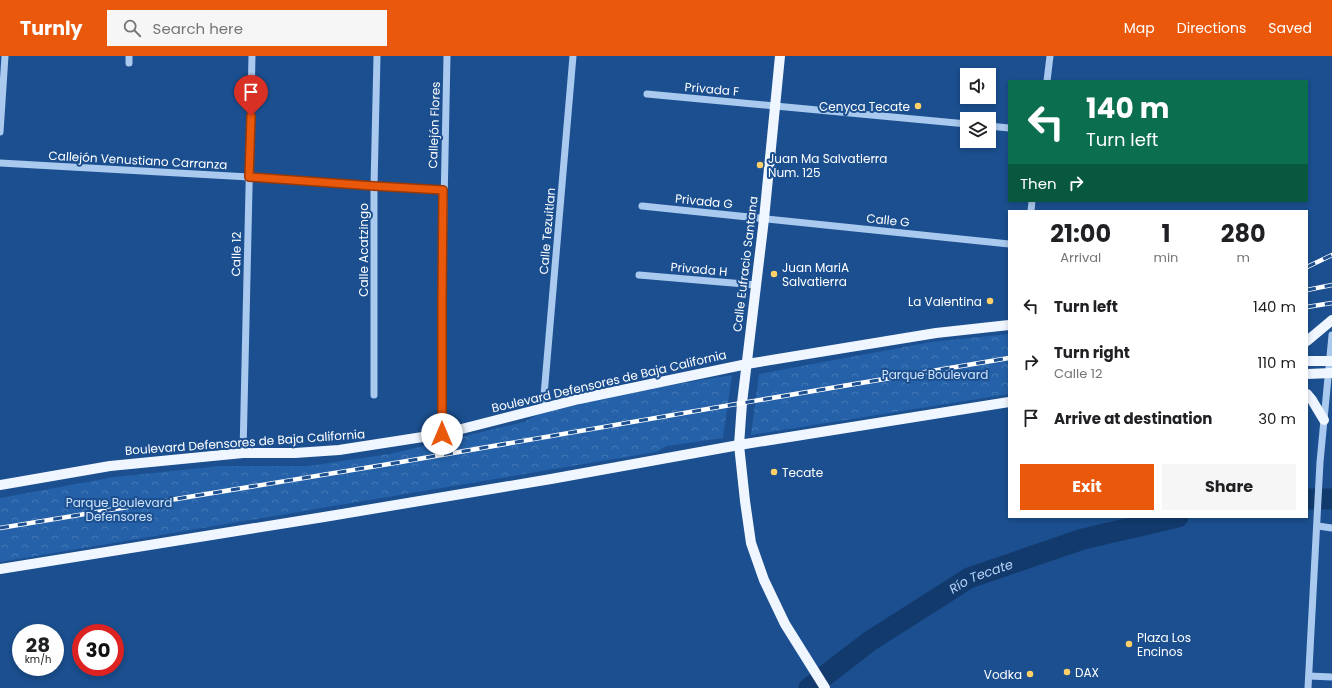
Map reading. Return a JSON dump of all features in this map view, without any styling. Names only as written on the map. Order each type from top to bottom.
[{"type":"main road","name":"Calle Eufracio Santana","points":[[780,56],[764,219],[746,364],[739,445],[751,543],[764,580],[785,624],[825,688]]},
{"type":"main road","points":[[1308,340],[1332,320]]},
{"type":"main road","name":"Boulevard Defensores de Baja California","points":[[0,485],[110,466],[243,452],[295,453],[339,450],[442,434],[543,407],[694,374],[936,333],[1008,325]]},
{"type":"main road","points":[[1308,361],[1331,361]]},
{"type":"main road","points":[[1308,374],[1330,373]]},
{"type":"main road","points":[[1308,395],[1324,420]]},
{"type":"main road","points":[[0,569],[379,508],[739,445],[1008,402]]},
{"type":"street","points":[[0,132],[5,56]]},
{"type":"street","name":"Calle 12","points":[[243,452],[252,56]]},
{"type":"street","name":"Calle Acatzingo","points":[[374,395],[374,186],[377,56]]},
{"type":"street","name":"Callejón Flores","points":[[442,434],[443,190],[447,56]]},
{"type":"street","name":"Calle Tezuitlan","points":[[543,407],[573,56]]},
{"type":"street","points":[[1047,80],[1050,56]]},
{"type":"street","name":"Privada F","points":[[647,94],[960,123]]},
{"type":"street","points":[[996,127],[1008,128]]},
{"type":"street","name":"Callejón Venustiano Carranza","points":[[0,163],[443,190]]},
{"type":"street","name":"Privada G","points":[[642,206],[764,219]]},
{"type":"street","name":"Calle G","points":[[764,219],[1008,244]]},
{"type":"street","name":"Privada H","points":[[639,274],[756,285]]},
{"type":"street","points":[[1308,688],[1318,526],[1320,462],[1330,373],[1332,335]]},
{"type":"street","points":[[1318,526],[1332,528]]},
{"type":"street","points":[[1309,676],[1332,677]]},
{"type":"green space","name":"Parque Boulevard","points":[[1008,334],[1008,394],[751,435],[759,374],[931,342]]},
{"type":"green space","name":"Parque Boulevard Defensores","points":[[732,375],[723,438],[667,446],[656,452],[0,562],[0,498],[114,477],[220,466],[308,466],[390,454],[524,422],[557,404]]},
{"type":"waterway","name":"Río Tecate","points":[[1308,499],[1332,499]]},
{"type":"waterway","name":"Río Tecate","points":[[809,688],[870,641],[969,578],[1083,539],[1174,518]]},
{"type":"railway","points":[[1308,267],[1332,255]]},
{"type":"railway","points":[[1308,290],[1332,285]]},
{"type":"railway","points":[[1308,307],[1332,303]]},
{"type":"railway","points":[[0,528],[401,462],[1008,358]]},
{"type":"place","name":"Cenyca Tecate","points":[[918,106]]},
{"type":"place","name":"Juan Ma Salvatierra Num. 125","points":[[760,165]]},
{"type":"place","name":"Juan MariA Salvatierra","points":[[774,274]]},
{"type":"place","name":"La Valentina","points":[[990,301]]},
{"type":"place","name":"Tecate","points":[[774,472]]},
{"type":"place","name":"Plaza Los Encinos","points":[[1129,644]]},
{"type":"place","name":"DAX","points":[[1067,672]]},
{"type":"place","name":"Vodka","points":[[1030,674]]},
{"type":"route","points":[[251,116],[249,177],[443,190],[442,434]]}]
